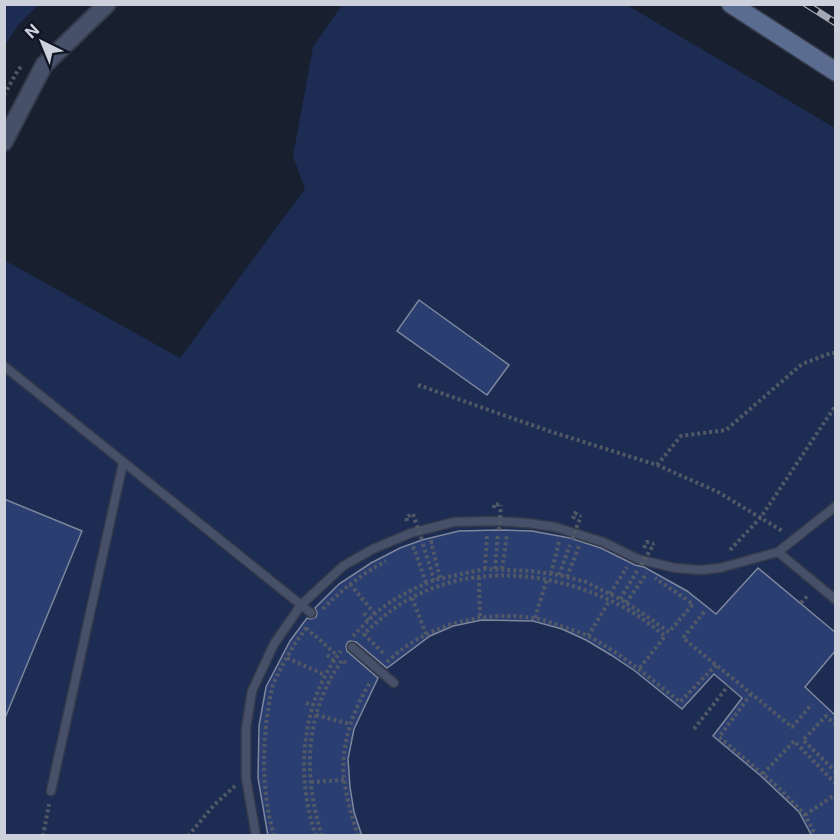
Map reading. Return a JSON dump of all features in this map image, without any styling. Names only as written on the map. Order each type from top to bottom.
[{"type":"main road","points":[[731,4],[836,72]]},
{"type":"street","points":[[4,142],[44,65],[107,4]]},
{"type":"lane","points":[[4,366],[314,615]]},
{"type":"lane","points":[[51,791],[123,463]]},
{"type":"lane","points":[[256,836],[246,778],[246,728],[252,691],[274,644],[301,605],[343,566],[373,549],[411,533],[454,522],[494,521],[555,528],[603,542],[638,559],[675,568],[701,570],[720,568],[778,552],[836,506]]},
{"type":"lane","points":[[778,552],[836,600]]},
{"type":"lane","points":[[350,645],[394,683]]},
{"type":"path","points":[[657,465],[681,436],[726,429],[802,364],[836,353]]},
{"type":"path","points":[[418,385],[549,431],[657,465],[718,492],[794,538]]},
{"type":"path","points":[[726,555],[760,517],[836,405]]},
{"type":"path","points":[[494,504],[501,504],[495,569]]},
{"type":"path","points":[[559,575],[580,516],[575,513]]},
{"type":"path","points":[[406,517],[412,514],[434,579]]},
{"type":"path","points":[[494,514],[505,514]]},
{"type":"path","points":[[408,525],[420,522]]},
{"type":"path","points":[[572,523],[580,525]]},
{"type":"path","points":[[485,569],[487,534]]},
{"type":"path","points":[[502,569],[507,535]]},
{"type":"path","points":[[550,574],[560,540]]},
{"type":"path","points":[[431,542],[440,578]]},
{"type":"path","points":[[620,599],[654,544],[647,542]]},
{"type":"path","points":[[567,577],[579,545]]},
{"type":"path","points":[[635,547],[657,557]]},
{"type":"path","points":[[406,551],[414,548],[426,583]]},
{"type":"path","points":[[274,836],[263,769],[265,734],[273,686],[286,658],[314,615],[360,576],[390,558]]},
{"type":"path","points":[[610,594],[629,564]]},
{"type":"path","points":[[350,645],[375,614],[404,594],[434,579],[485,569],[531,571],[586,582],[620,599],[669,632],[693,604],[647,573],[626,603]]},
{"type":"path","points":[[389,659],[364,634],[378,620],[412,598],[433,588],[479,577],[528,576],[568,584],[610,600],[665,636],[639,669]]},
{"type":"path","points":[[479,577],[480,618]]},
{"type":"path","points":[[535,618],[547,579]]},
{"type":"path","points":[[350,584],[375,614]]},
{"type":"path","points":[[412,598],[426,634]]},
{"type":"path","points":[[588,636],[610,600]]},
{"type":"path","points":[[704,612],[683,638],[792,727],[812,704]]},
{"type":"path","points":[[364,613],[369,620]]},
{"type":"path","points":[[357,835],[344,780],[345,749],[351,724],[369,683],[379,670],[389,659],[426,634],[448,625],[480,618],[505,616],[535,618],[588,636],[639,669],[680,702],[716,665]]},
{"type":"path","points":[[306,628],[337,655]]},
{"type":"path","points":[[316,836],[304,773],[305,739],[312,705],[326,675],[342,649]]},
{"type":"path","points":[[327,655],[334,661]]},
{"type":"path","points":[[286,658],[326,675]]},
{"type":"path","points":[[322,836],[312,799],[310,744],[316,715],[328,683],[342,660]]},
{"type":"path","points":[[694,729],[728,686]]},
{"type":"path","points":[[751,694],[719,737],[778,787],[805,815],[816,836]]},
{"type":"path","points":[[306,703],[312,705]]},
{"type":"path","points":[[316,715],[351,724]]},
{"type":"path","points":[[836,725],[826,716],[803,740],[836,772]]},
{"type":"path","points":[[763,774],[794,741],[836,784]]},
{"type":"path","points":[[188,836],[214,805],[246,778]]},
{"type":"path","points":[[310,782],[344,780]]},
{"type":"path","points":[[43,836],[51,791]]},
{"type":"path","points":[[805,815],[836,794]]},
{"type":"shaded area","points":[[5,4],[38,5],[19,24],[5,45]]},
{"type":"shaded area","points":[[342,5],[627,5],[835,128],[835,835],[5,835],[4,260],[180,358],[305,189],[293,156],[313,47]]},
{"type":"building","points":[[419,300],[509,365],[487,395],[397,331]]},
{"type":"building","points":[[4,499],[82,531],[5,718],[4,718]]},
{"type":"building","points":[[459,531],[532,531],[570,538],[601,548],[635,565],[644,567],[687,591],[716,614],[758,568],[836,633],[836,650],[805,687],[836,716],[836,836],[812,836],[799,812],[761,776],[713,736],[742,698],[714,674],[682,709],[611,655],[562,629],[533,621],[482,620],[453,626],[430,636],[387,668],[356,642],[348,642],[347,651],[378,678],[354,729],[348,759],[354,812],[362,836],[268,836],[258,778],[259,726],[266,687],[290,641],[307,618],[316,617],[315,608],[339,584],[371,563],[400,548]]},
{"type":"railway","points":[[806,4],[836,23]]}]
